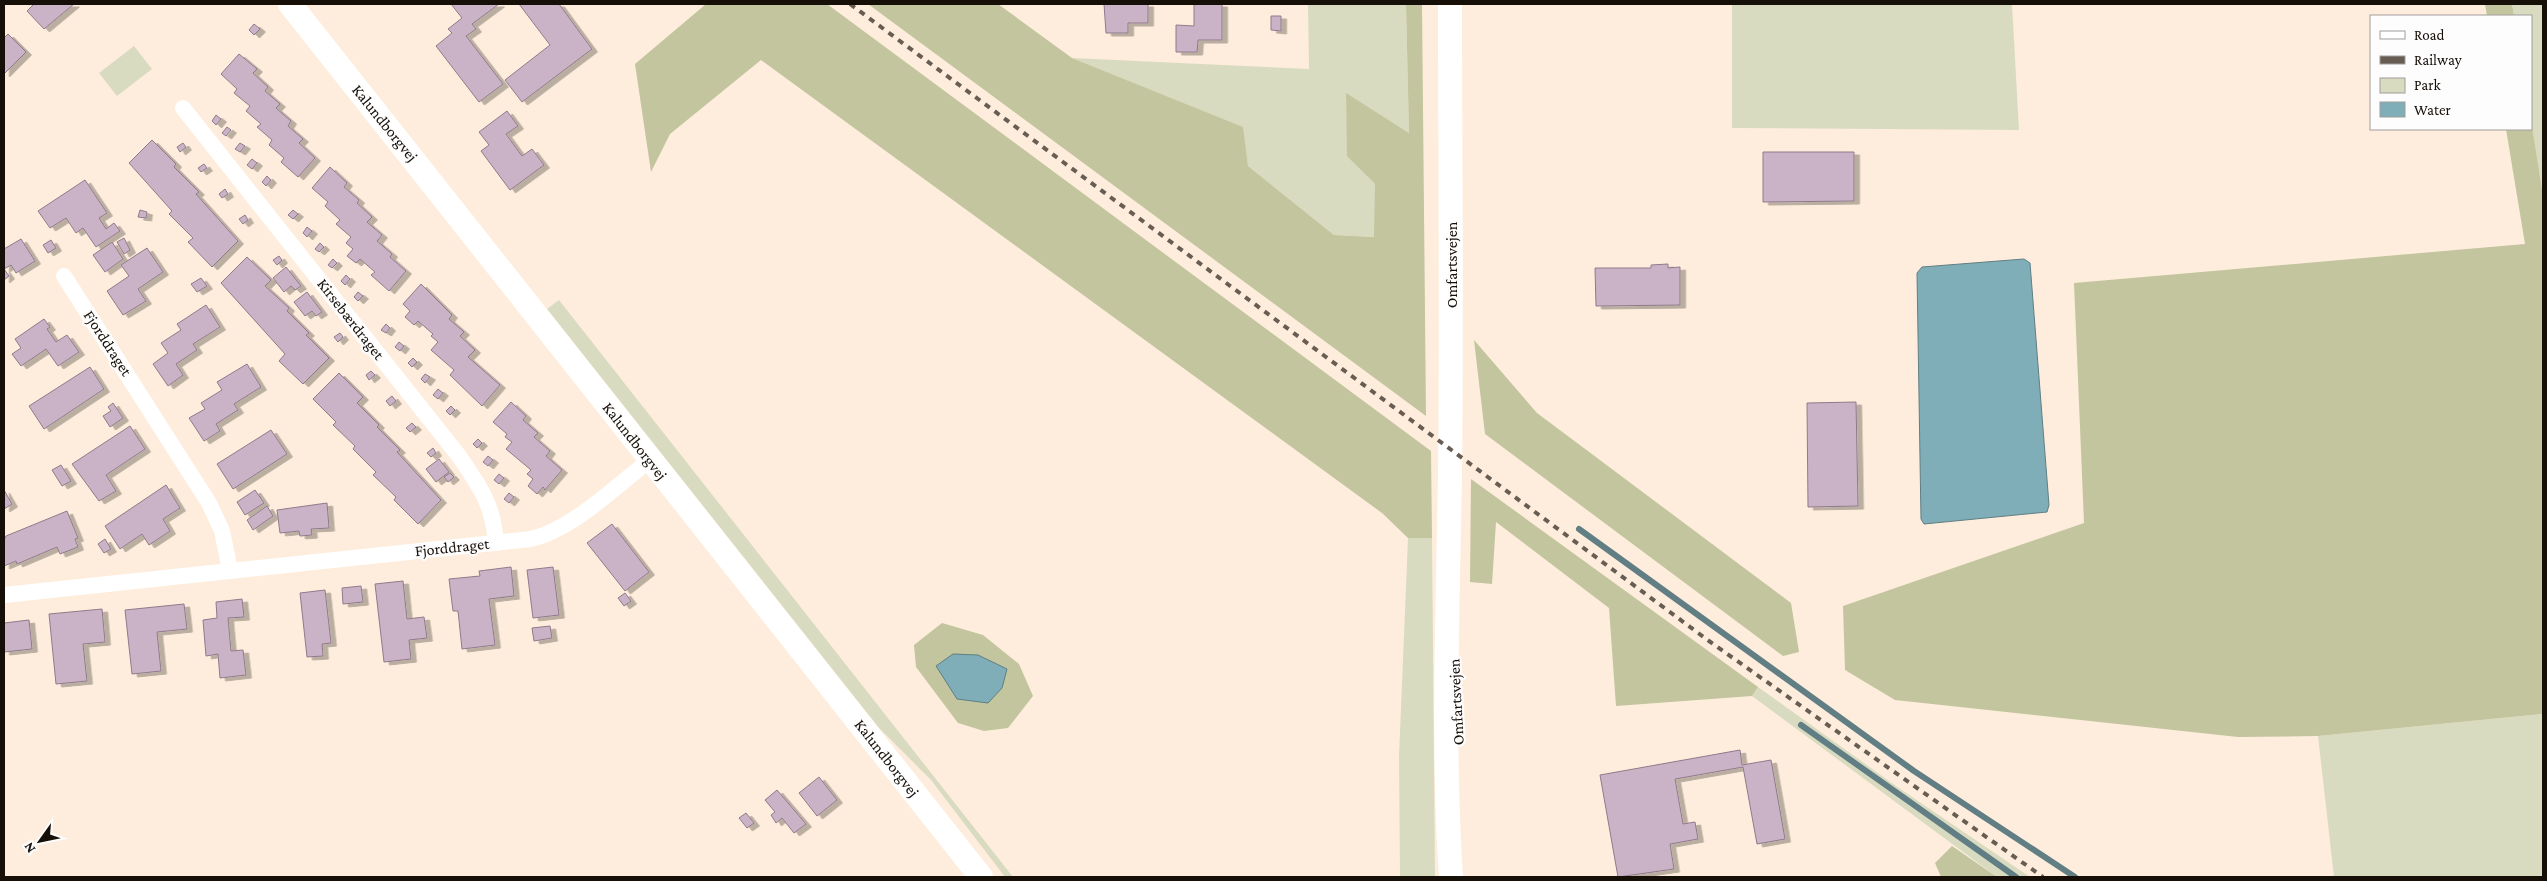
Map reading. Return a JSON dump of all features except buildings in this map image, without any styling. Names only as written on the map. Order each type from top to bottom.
[{"type":"main road","name":"Kalundborgvej","points":[[290,4],[981,877]]},
{"type":"main road","name":"Omfartsvejen","points":[[1450,4],[1451,378],[1446,691],[1448,834],[1451,877]]},
{"type":"main road","name":"Omfartsvejen","points":[[1449,526],[1457,738],[1466,877]]},
{"type":"street","name":"Kirsebærdraget","points":[[183,108],[459,456],[477,483],[493,515],[496,543]]},
{"type":"street","name":"Fjorddraget","points":[[64,276],[209,503],[222,531],[230,570]]},
{"type":"street","name":"Fjorddraget","points":[[4,595],[531,539],[556,530],[650,460]]},
{"type":"green space","points":[[706,4],[827,4],[1431,451],[1432,538],[1408,538],[1382,513],[761,60],[670,134],[651,172],[635,64]]},
{"type":"green space","points":[[868,4],[998,4],[1072,58],[1243,127],[1248,166],[1334,235],[1374,237],[1375,184],[1347,156],[1346,93],[1409,133],[1406,4],[1422,4],[1426,416]]},
{"type":"green space","points":[[1308,4],[1406,4],[1409,133],[1346,94],[1348,156],[1375,184],[1375,237],[1334,235],[1248,166],[1242,127],[1072,58],[1309,69]]},
{"type":"green space","points":[[1732,4],[2012,4],[2019,130],[1732,128]]},
{"type":"green space","points":[[2485,4],[2512,4],[2514,15],[2487,15]]},
{"type":"green space","points":[[2512,4],[2543,4],[2543,196],[2532,125],[2532,15],[2514,15]]},
{"type":"green space","points":[[134,46],[152,69],[117,96],[99,73]]},
{"type":"green space","points":[[2532,125],[2543,196],[2543,714],[2318,736],[2238,737],[1895,700],[1845,670],[1843,606],[2084,523],[2074,283],[2525,244],[2506,130],[2532,130]]},
{"type":"green space","points":[[559,300],[1013,877],[1005,877],[931,780],[880,729],[547,309]]},
{"type":"green space","points":[[1474,340],[1537,413],[1791,603],[1799,652],[1783,656],[1485,434]]},
{"type":"green space","points":[[1471,479],[1758,687],[1752,696],[1616,706],[1609,608],[1496,522],[1492,584],[1470,582]]},
{"type":"green space","points":[[1408,538],[1432,538],[1435,877],[1400,877],[1399,756]]},
{"type":"green space","points":[[942,623],[983,635],[1019,664],[1033,696],[1008,728],[984,731],[958,723],[916,667],[914,645]]},
{"type":"green space","points":[[1758,687],[1896,786],[2030,877],[1997,877],[1752,696]]},
{"type":"green space","points":[[2543,714],[2543,877],[2334,877],[2318,736]]},
{"type":"green space","points":[[1952,846],[1997,877],[1941,877],[1935,863]]},
{"type":"water","points":[[2024,259],[2030,263],[2049,505],[2047,512],[1924,524],[1921,519],[1917,273],[1922,267]]},
{"type":"water","points":[[953,654],[978,655],[1007,669],[1002,688],[988,703],[957,699],[936,666]]},
{"type":"waterway","points":[[1579,529],[1914,771],[2075,877]]},
{"type":"waterway","points":[[1801,725],[2016,877]]},
{"type":"railway","points":[[850,4],[1709,641],[2043,877]]}]
